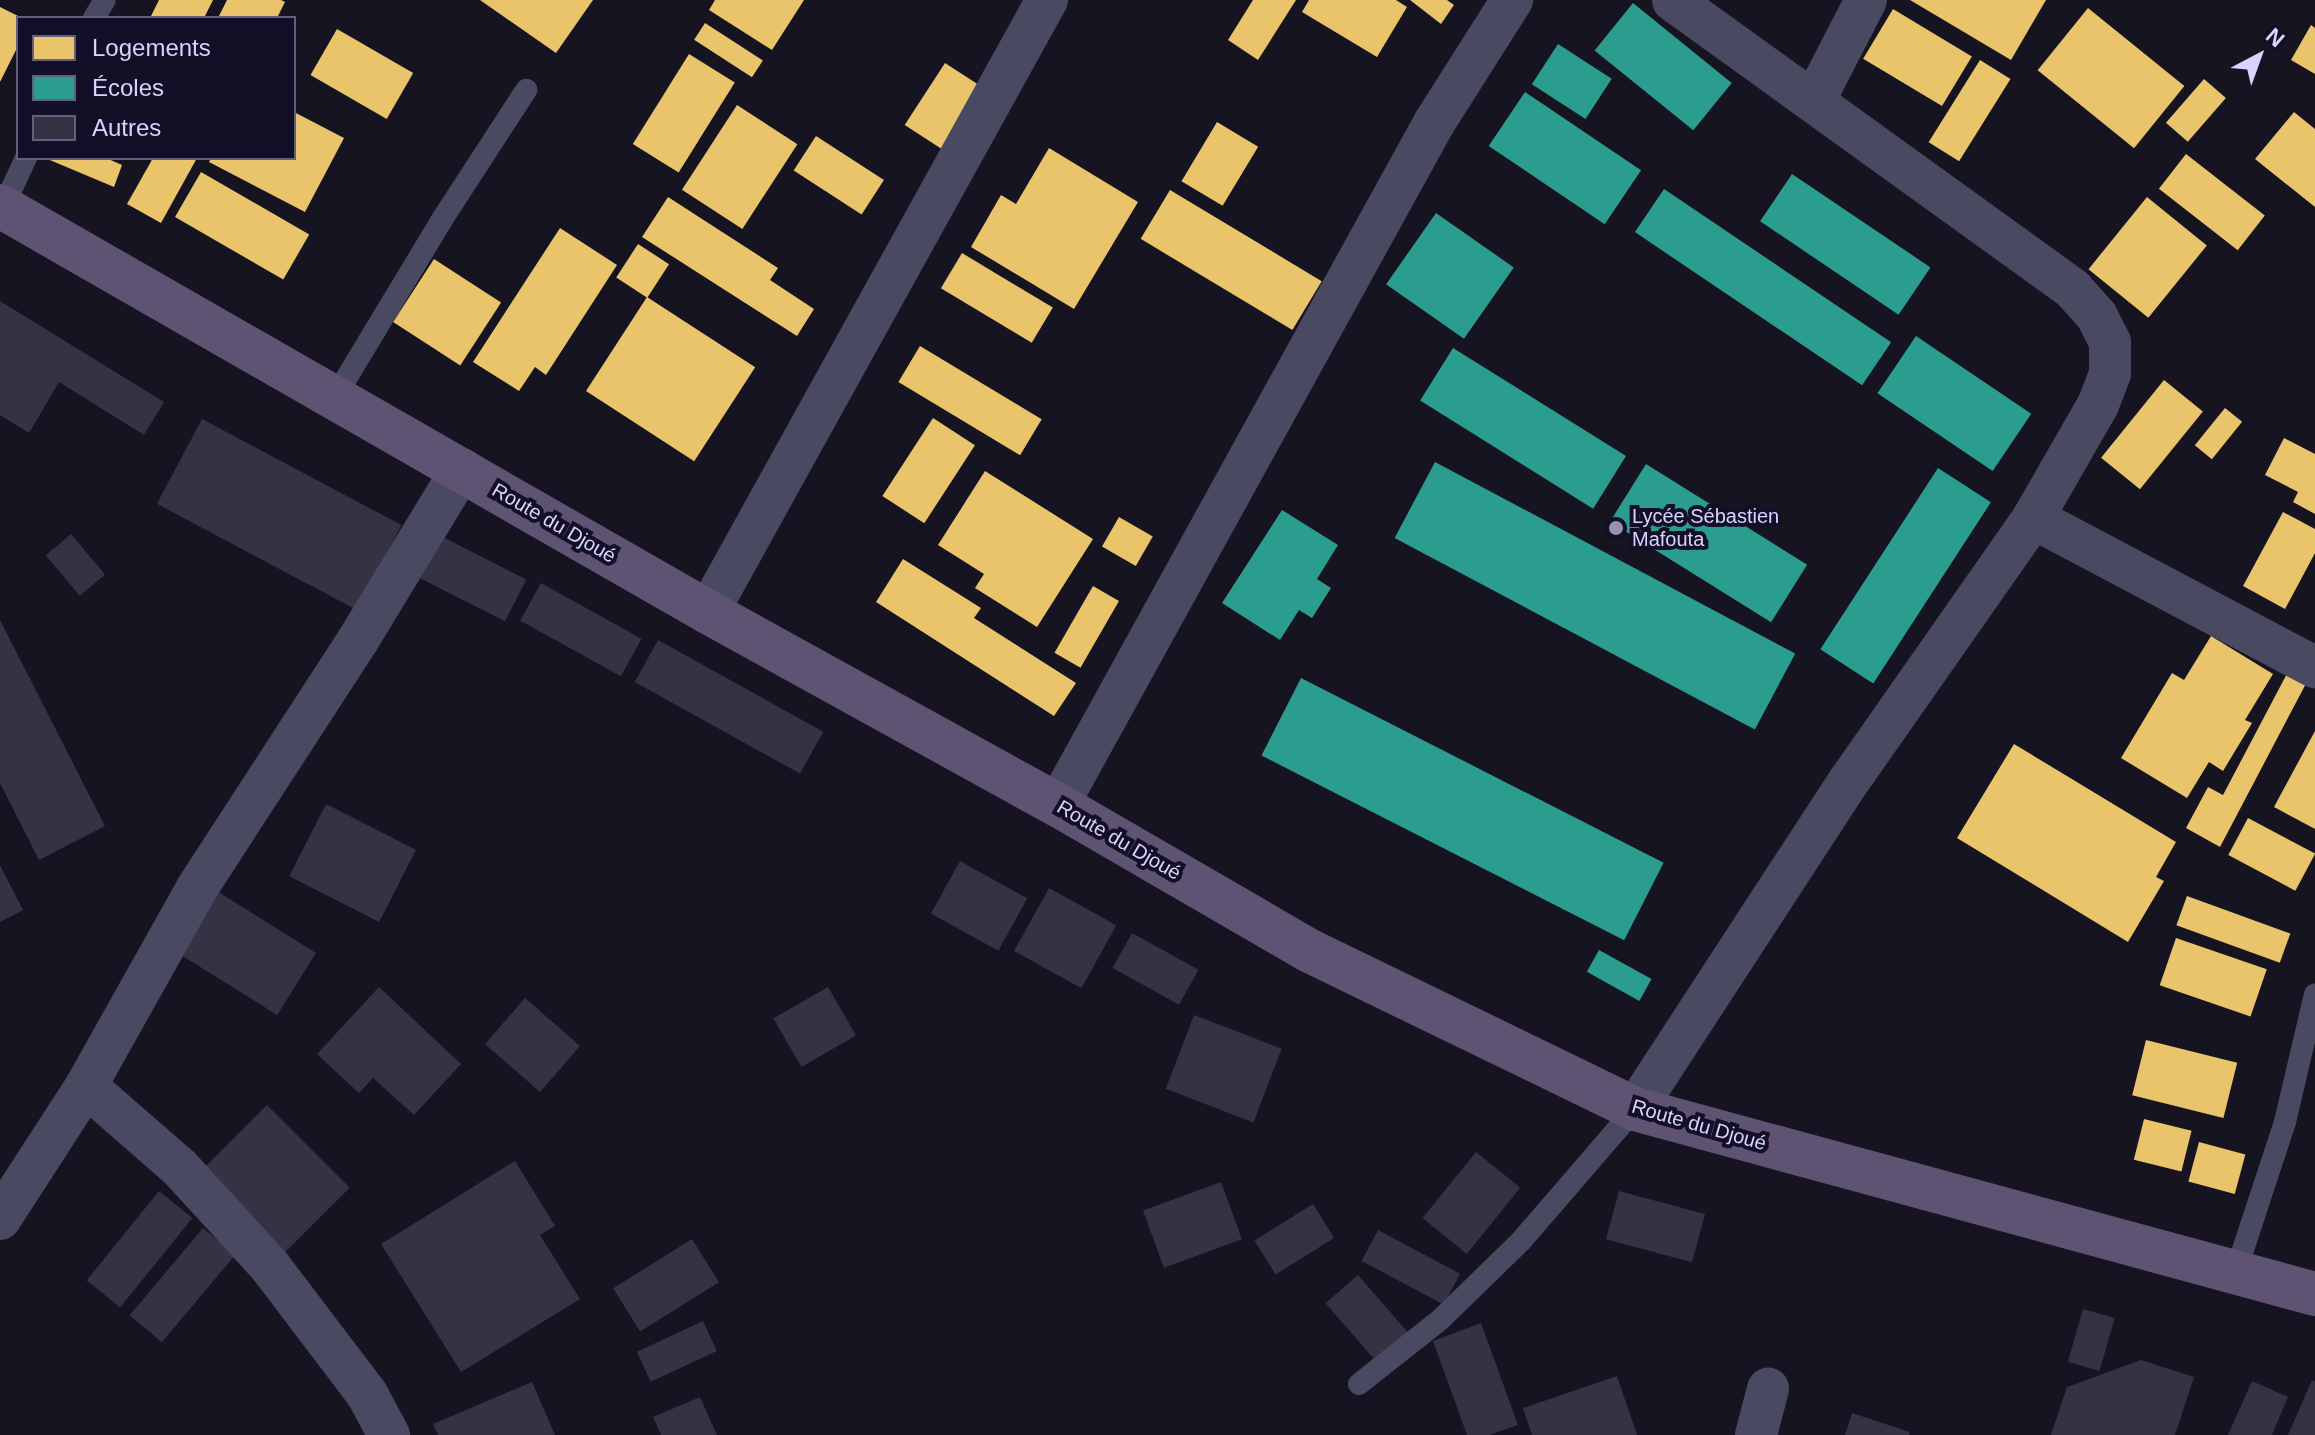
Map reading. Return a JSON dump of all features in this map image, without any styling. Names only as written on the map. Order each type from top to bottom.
[{"type":"main road","name":"Route du Djoué","points":[[1,208],[708,612],[1058,805],[1310,951],[1635,1109],[2315,1294]]},
{"type":"street","points":[[708,612],[1047,0]]},
{"type":"street","points":[[1058,805],[1426,137],[1512,0]]},
{"type":"street","points":[[1635,1109],[1849,781],[2033,518],[2098,405],[2110,373],[2110,342],[2097,316],[2073,289],[1815,99],[1673,0]]},
{"type":"street","points":[[1815,99],[1866,0]]},
{"type":"street","points":[[0,1219],[86,1086],[197,888],[358,640],[462,469]]},
{"type":"street","points":[[2033,518],[2315,667]]},
{"type":"street","points":[[86,1086],[180,1168],[269,1265],[367,1394],[389,1435]]},
{"type":"street","points":[[1756,1435],[1768,1389]]},
{"type":"lane","points":[[335,397],[443,218],[526,90]]},
{"type":"lane","points":[[1,208],[25,160]]},
{"type":"lane","points":[[2236,1271],[2285,1122],[2315,994]]},
{"type":"lane","points":[[1359,1384],[1441,1319],[1521,1241],[1635,1109]]},
{"type":"building: Logements","points":[[159,0],[213,0],[205,16],[151,16]]},
{"type":"building: Logements","points":[[227,0],[285,2],[278,16],[219,16]]},
{"type":"building: Logements","points":[[480,0],[593,0],[556,53]]},
{"type":"building: Logements","points":[[715,0],[804,0],[772,50],[709,10]]},
{"type":"building: Logements","points":[[1253,0],[1296,0],[1258,60],[1228,40]]},
{"type":"building: Logements","points":[[1309,0],[1396,0],[1407,7],[1377,57],[1302,12]]},
{"type":"building: Logements","points":[[1410,0],[1447,0],[1454,5],[1441,24]]},
{"type":"building: Logements","points":[[1910,0],[2046,0],[2011,60]]},
{"type":"building: Logements","points":[[0,7],[18,16],[16,50],[0,82]]},
{"type":"building: Logements","points":[[2088,8],[2184,86],[2134,148],[2038,70]]},
{"type":"building: Logements","points":[[1893,9],[1972,56],[1942,106],[1863,59]]},
{"type":"building: Logements","points":[[705,23],[763,61],[752,77],[694,40]]},
{"type":"building: Logements","points":[[2311,25],[2315,28],[2315,74],[2291,60]]},
{"type":"building: Logements","points":[[337,29],[413,73],[387,119],[310,75]]},
{"type":"building: Logements","points":[[689,54],[735,83],[679,173],[633,144]]},
{"type":"building: Logements","points":[[1980,60],[2011,79],[1959,161],[1929,142]]},
{"type":"building: Logements","points":[[945,63],[984,88],[943,150],[905,125]]},
{"type":"building: Logements","points":[[2204,79],[2226,98],[2188,142],[2166,123]]},
{"type":"building: Logements","points":[[737,105],[797,144],[742,229],[682,190]]},
{"type":"building: Logements","points":[[2294,112],[2315,129],[2315,207],[2255,159]]},
{"type":"building: Logements","points":[[296,113],[344,138],[305,212],[209,162],[296,160]]},
{"type":"building: Logements","points":[[1217,122],[1258,147],[1223,206],[1181,181]]},
{"type":"building: Logements","points":[[816,136],[884,180],[862,215],[794,170]]},
{"type":"building: Logements","points":[[1049,148],[1138,202],[1074,309],[971,247],[1001,195],[1016,204]]},
{"type":"building: Logements","points":[[2186,154],[2265,216],[2238,250],[2159,189]]},
{"type":"building: Logements","points":[[50,160],[111,160],[122,165],[114,187]]},
{"type":"building: Logements","points":[[152,160],[196,160],[161,223],[127,204]]},
{"type":"building: Logements","points":[[201,172],[309,234],[283,280],[175,217]]},
{"type":"building: Logements","points":[[1170,190],[1322,281],[1292,330],[1141,239]]},
{"type":"building: Logements","points":[[668,197],[778,268],[770,280],[814,309],[797,336],[642,237]]},
{"type":"building: Logements","points":[[2147,197],[2207,245],[2148,318],[2088,269]]},
{"type":"building: Logements","points":[[560,228],[617,265],[546,375],[535,367],[519,391],[473,362]]},
{"type":"building: Logements","points":[[638,244],[669,264],[647,298],[616,278]]},
{"type":"building: Logements","points":[[962,253],[1053,308],[1032,343],[941,288]]},
{"type":"building: Logements","points":[[434,259],[501,303],[460,365],[393,322]]},
{"type":"building: Logements","points":[[647,297],[755,367],[694,461],[586,391]]},
{"type":"building: Logements","points":[[920,346],[1042,419],[1020,455],[898,382]]},
{"type":"building: Logements","points":[[2164,380],[2203,411],[2140,489],[2101,458]]},
{"type":"building: Logements","points":[[2225,408],[2242,422],[2212,459],[2195,445]]},
{"type":"building: Logements","points":[[933,418],[975,445],[924,523],[882,496]]},
{"type":"building: Logements","points":[[2284,438],[2315,454],[2315,514],[2293,502],[2298,492],[2265,475]]},
{"type":"building: Logements","points":[[985,471],[1093,539],[1037,627],[975,588],[984,574],[938,545]]},
{"type":"building: Logements","points":[[2283,512],[2315,529],[2315,553],[2285,609],[2243,586]]},
{"type":"building: Logements","points":[[1119,517],[1153,536],[1136,566],[1102,546]]},
{"type":"building: Logements","points":[[903,559],[981,608],[974,618],[1076,683],[1054,716],[876,602]]},
{"type":"building: Logements","points":[[1093,586],[1119,601],[1080,668],[1054,653]]},
{"type":"building: Logements","points":[[2211,636],[2273,674],[2245,720],[2252,723],[2223,771],[2209,762],[2187,798],[2121,758],[2172,673],[2184,680]]},
{"type":"building: Logements","points":[[2291,666],[2310,676],[2220,847],[2186,828],[2208,787],[2223,795]]},
{"type":"building: Logements","points":[[2315,731],[2315,829],[2274,807]]},
{"type":"building: Logements","points":[[2014,744],[2176,842],[2156,877],[2164,881],[2128,942],[1957,838]]},
{"type":"building: Logements","points":[[2248,818],[2315,854],[2295,891],[2228,855]]},
{"type":"building: Logements","points":[[2187,896],[2290,934],[2280,963],[2176,925]]},
{"type":"building: Logements","points":[[2176,938],[2267,969],[2250,1017],[2160,985]]},
{"type":"building: Logements","points":[[2146,1040],[2237,1063],[2223,1118],[2132,1095]]},
{"type":"building: Logements","points":[[2144,1119],[2192,1131],[2181,1172],[2134,1160]]},
{"type":"building: Logements","points":[[2199,1142],[2245,1154],[2235,1194],[2188,1182]]},
{"type":"building: Écoles","points":[[1633,3],[1732,83],[1693,130],[1595,50]]},
{"type":"building: Écoles","points":[[1558,44],[1612,79],[1586,119],[1532,84]]},
{"type":"building: Écoles","points":[[1525,92],[1641,170],[1605,224],[1489,146]]},
{"type":"building: Écoles","points":[[1792,174],[1930,267],[1899,315],[1760,221]]},
{"type":"building: Écoles","points":[[1664,189],[1891,342],[1862,385],[1635,232]]},
{"type":"building: Écoles","points":[[1436,213],[1514,267],[1464,339],[1386,284]]},
{"type":"building: Écoles","points":[[1916,336],[2031,414],[1993,471],[1877,393]]},
{"type":"building: Écoles","points":[[1453,348],[1626,456],[1593,509],[1420,401]]},
{"type":"building: Écoles","points":[[1435,462],[1795,654],[1755,729],[1395,538]]},
{"type":"building: Écoles","points":[[1646,464],[1807,565],[1771,622],[1610,522]]},
{"type":"building: Écoles","points":[[1938,468],[1991,502],[1873,683],[1820,649]]},
{"type":"building: Écoles","points":[[1282,510],[1338,545],[1317,579],[1331,588],[1312,618],[1299,610],[1280,640],[1222,603]]},
{"type":"building: Écoles","points":[[1301,678],[1664,863],[1624,940],[1262,756]]},
{"type":"building: Écoles","points":[[1599,950],[1651,979],[1639,1001],[1587,972]]},
{"type":"building: Autres","points":[[0,301],[164,402],[144,435],[59,382],[29,433],[0,415]]},
{"type":"building: Autres","points":[[202,419],[402,525],[356,610],[157,504]]},
{"type":"building: Autres","points":[[71,534],[105,575],[80,596],[46,555]]},
{"type":"building: Autres","points":[[439,535],[526,579],[505,621],[418,577]]},
{"type":"building: Autres","points":[[541,583],[642,639],[621,676],[520,621]]},
{"type":"building: Autres","points":[[0,620],[105,826],[39,860],[0,783]]},
{"type":"building: Autres","points":[[658,640],[823,732],[800,774],[635,682]]},
{"type":"building: Autres","points":[[326,804],[416,850],[379,922],[289,876]]},
{"type":"building: Autres","points":[[960,861],[1027,898],[998,951],[931,913]]},
{"type":"building: Autres","points":[[0,865],[23,910],[0,922]]},
{"type":"building: Autres","points":[[1049,888],[1116,925],[1081,988],[1014,951]]},
{"type":"building: Autres","points":[[215,890],[316,953],[277,1015],[176,952]]},
{"type":"building: Autres","points":[[1132,933],[1198,970],[1179,1005],[1113,968]]},
{"type":"building: Autres","points":[[379,987],[461,1064],[414,1115],[373,1078],[359,1093],[317,1054]]},
{"type":"building: Autres","points":[[828,987],[856,1035],[801,1067],[773,1018]]},
{"type":"building: Autres","points":[[525,998],[580,1046],[540,1092],[485,1044]]},
{"type":"building: Autres","points":[[1194,1015],[1282,1049],[1253,1122],[1166,1089]]},
{"type":"building: Autres","points":[[267,1105],[350,1188],[280,1257],[198,1174]]},
{"type":"building: Autres","points":[[1476,1152],[1520,1188],[1467,1254],[1423,1218]]},
{"type":"building: Autres","points":[[515,1161],[555,1226],[540,1235],[580,1299],[461,1372],[381,1244]]},
{"type":"building: Autres","points":[[1221,1182],[1242,1239],[1164,1268],[1143,1210]]},
{"type":"building: Autres","points":[[159,1191],[192,1218],[120,1307],[87,1280]]},
{"type":"building: Autres","points":[[1619,1191],[1705,1214],[1692,1262],[1606,1239]]},
{"type":"building: Autres","points":[[1313,1204],[1334,1238],[1276,1274],[1254,1241]]},
{"type":"building: Autres","points":[[203,1228],[235,1255],[162,1342],[130,1315]]},
{"type":"building: Autres","points":[[1378,1230],[1460,1274],[1444,1305],[1362,1261]]},
{"type":"building: Autres","points":[[692,1239],[719,1282],[640,1332],[613,1288]]},
{"type":"building: Autres","points":[[1358,1275],[1409,1334],[1377,1362],[1326,1303]]},
{"type":"building: Autres","points":[[2083,1309],[2115,1318],[2100,1371],[2068,1362]]},
{"type":"building: Autres","points":[[703,1321],[717,1351],[651,1382],[637,1352]]},
{"type":"building: Autres","points":[[1481,1323],[1518,1425],[1489,1435],[1467,1435],[1433,1341]]},
{"type":"building: Autres","points":[[2141,1360],[2194,1377],[2175,1435],[2051,1435],[2067,1387]]},
{"type":"building: Autres","points":[[1617,1376],[1637,1435],[1532,1435],[1523,1408]]},
{"type":"building: Autres","points":[[2312,1380],[2315,1382],[2315,1435],[2288,1435]]},
{"type":"building: Autres","points":[[2252,1381],[2288,1397],[2272,1435],[2228,1435]]},
{"type":"building: Autres","points":[[532,1382],[555,1435],[438,1435],[433,1424]]},
{"type":"building: Autres","points":[[700,1397],[717,1435],[661,1435],[653,1417]]},
{"type":"building: Autres","points":[[1852,1413],[1910,1432],[1909,1435],[1845,1435]]},
{"type":"place","name":"Lycée Sébastien Mafouta","points":[[1616,528]]}]
